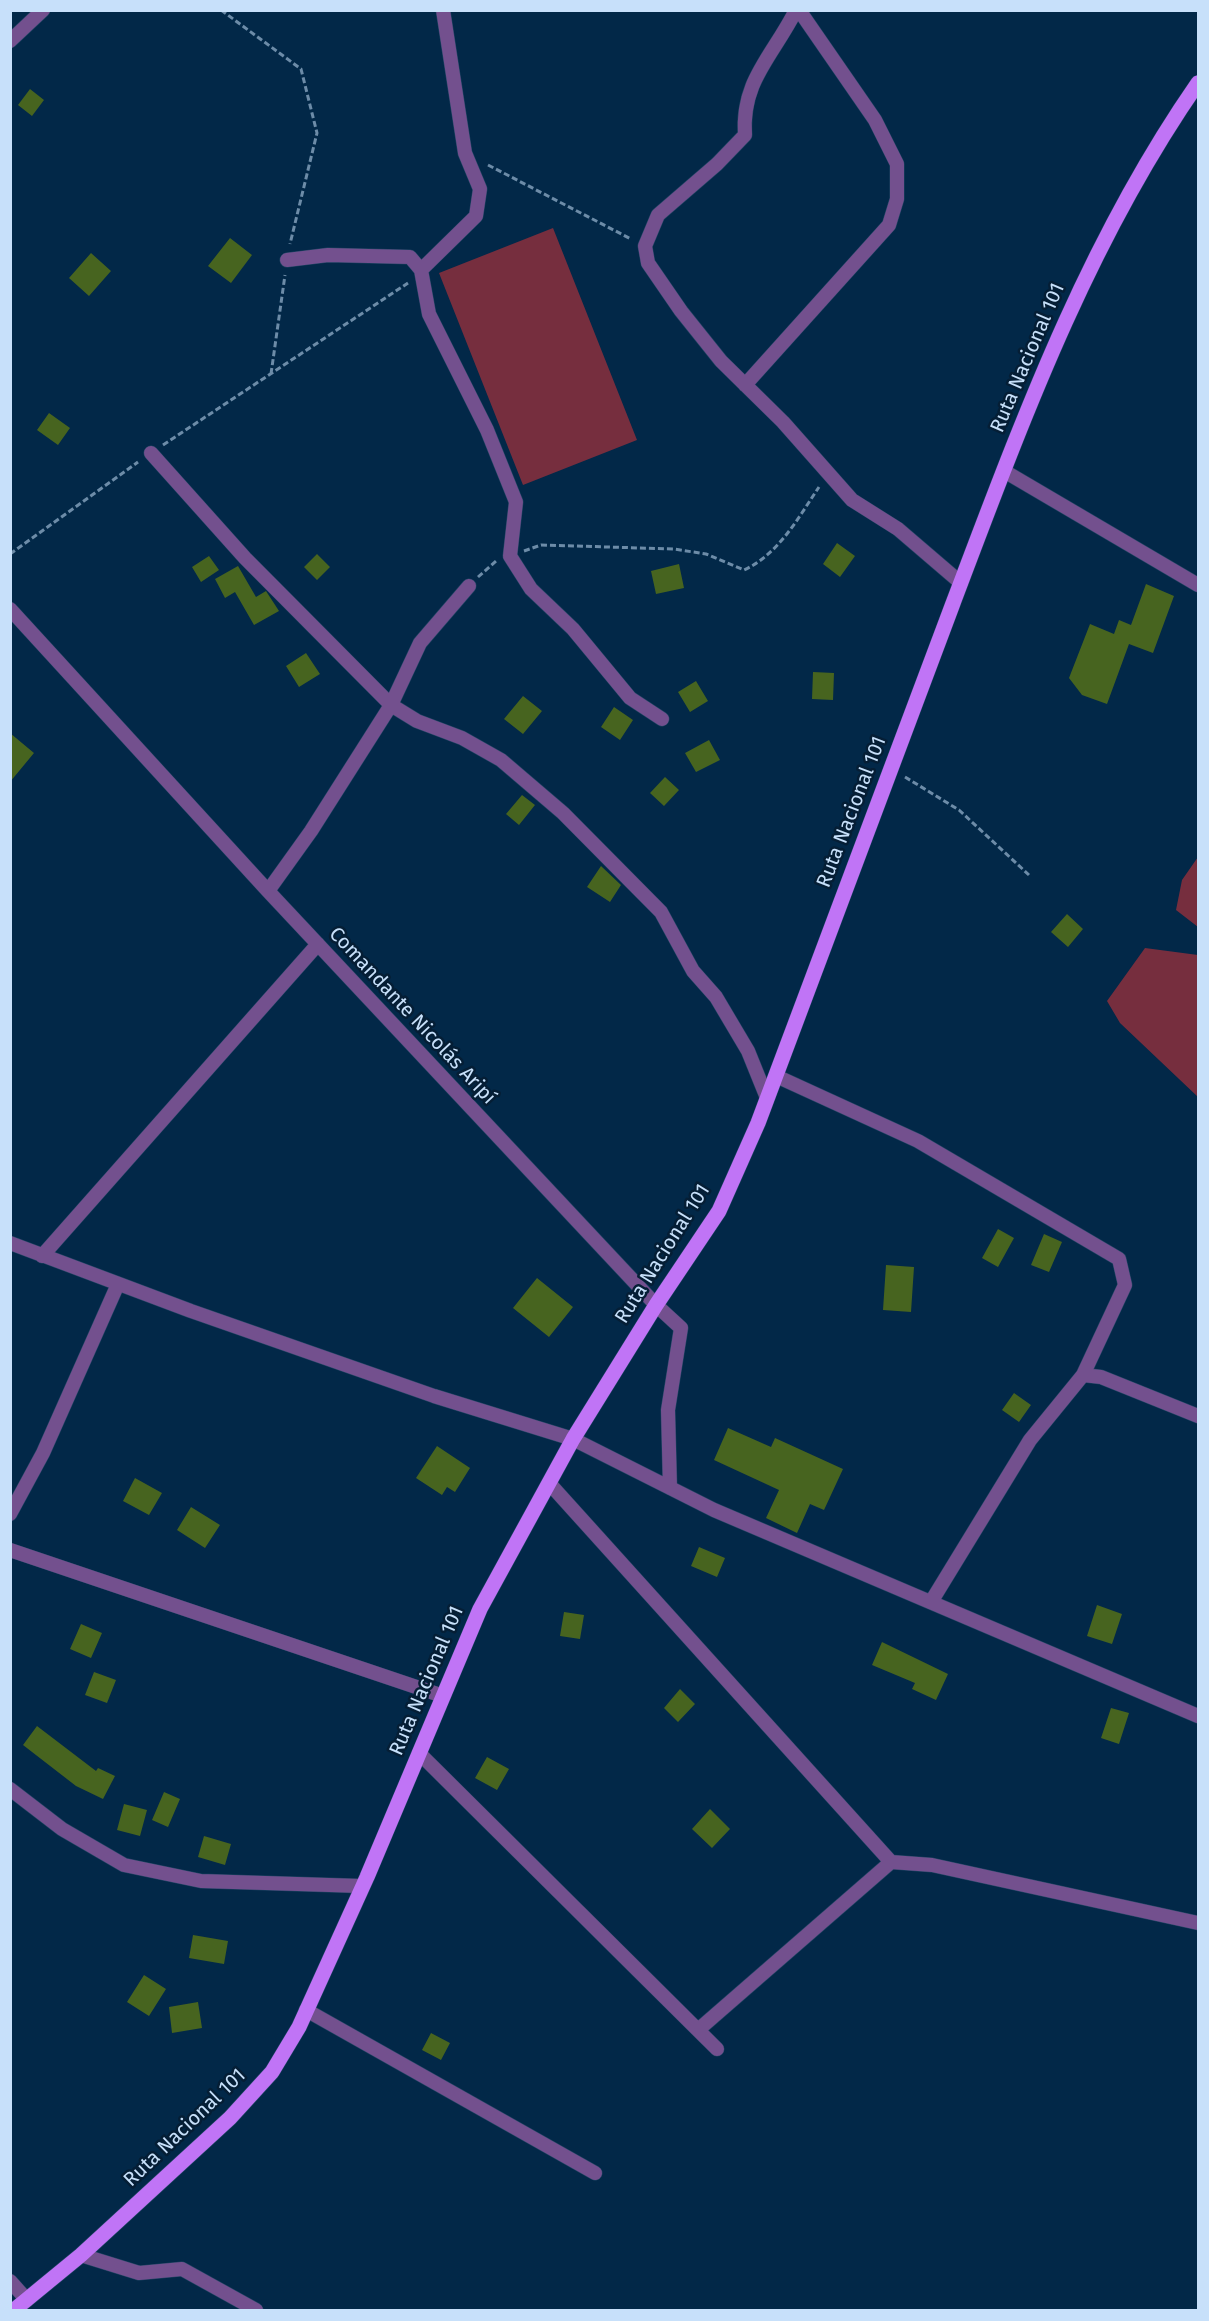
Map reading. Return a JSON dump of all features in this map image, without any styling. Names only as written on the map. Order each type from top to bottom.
[{"type":"main road","name":"Ruta Nacional 101","points":[[14,2310],[81,2255],[230,2118],[272,2072],[306,2010],[480,1609],[573,1439],[656,1305],[719,1210],[776,1076],[1004,471],[1070,306],[1114,220],[1156,147],[1197,86]]},
{"type":"street","points":[[10,41],[43,10]]},
{"type":"street","points":[[421,270],[476,216],[480,189],[465,153],[443,10]]},
{"type":"street","points":[[745,385],[889,225],[897,200],[897,164],[875,120],[798,10],[753,80],[744,113],[745,135],[717,164],[658,215],[645,246],[648,263],[681,311],[721,361],[745,385],[783,422],[852,500],[898,529],[961,584]]},
{"type":"street","points":[[287,260],[328,255],[410,257],[421,270],[429,314],[487,430],[516,502],[510,556],[531,589],[573,629],[630,698],[662,719]]},
{"type":"street","points":[[151,453],[245,558],[391,705],[417,721],[462,738],[501,760],[563,813],[661,912],[693,971],[717,997],[748,1051],[767,1098]]},
{"type":"street","points":[[1004,471],[1198,585]]},
{"type":"street","points":[[268,891],[311,831],[391,705],[420,643],[469,586]]},
{"type":"street","name":"Comandante Nicolás Aripí","points":[[10,609],[268,891],[656,1305],[681,1328],[668,1410],[670,1488]]},
{"type":"street","points":[[42,1256],[318,944]]},
{"type":"street","points":[[776,1076],[918,1141],[1119,1259],[1125,1285],[1083,1375],[1030,1440],[931,1602]]},
{"type":"street","points":[[10,1243],[118,1284],[434,1396],[573,1439],[714,1510],[1198,1716]]},
{"type":"street","points":[[10,1514],[43,1453],[118,1284]]},
{"type":"street","points":[[1083,1375],[1101,1377],[1198,1416]]},
{"type":"street","points":[[549,1483],[891,1862],[932,1865],[1198,1923]]},
{"type":"street","points":[[10,1550],[443,1695]]},
{"type":"street","points":[[419,1753],[717,2049]]},
{"type":"street","points":[[10,1789],[62,1829],[124,1865],[201,1881],[361,1886]]},
{"type":"street","points":[[698,2030],[891,1862]]},
{"type":"street","points":[[306,2010],[595,2173]]},
{"type":"street","points":[[81,2255],[139,2273],[182,2269],[256,2310]]},
{"type":"street","points":[[10,2281],[27,2300]]},
{"type":"path","points":[[221,10],[302,69],[317,132],[287,260],[271,374]]},
{"type":"path","points":[[465,153],[645,246]]},
{"type":"path","points":[[10,554],[151,453],[408,284]]},
{"type":"path","points":[[469,586],[496,561],[541,545],[674,549],[706,554],[744,570],[760,563],[786,537],[829,473]]},
{"type":"path","points":[[891,769],[959,810],[1029,875]]},
{"type":"shaded area","points":[[553,228],[637,440],[523,485],[439,273]]},
{"type":"shaded area","points":[[1198,857],[1198,927],[1176,910],[1182,880]]},
{"type":"shaded area","points":[[1145,948],[1198,955],[1198,1097],[1120,1023],[1107,1001]]},
{"type":"building","points":[[30,89],[44,100],[32,116],[18,105]]},
{"type":"building","points":[[230,238],[252,255],[231,283],[208,266]]},
{"type":"building","points":[[91,253],[111,271],[89,296],[69,278]]},
{"type":"building","points":[[49,413],[70,428],[58,445],[37,430]]},
{"type":"building","points":[[837,543],[855,556],[840,577],[823,564]]},
{"type":"building","points":[[317,554],[330,567],[317,580],[304,567]]},
{"type":"building","points":[[209,556],[219,570],[201,582],[192,567]]},
{"type":"building","points":[[679,564],[684,588],[656,594],[651,571]]},
{"type":"building","points":[[238,566],[256,597],[266,591],[279,611],[254,625],[235,592],[225,598],[215,579]]},
{"type":"building","points":[[1146,584],[1174,596],[1153,653],[1129,644],[1107,704],[1082,695],[1069,678],[1090,624],[1114,634],[1119,620],[1131,625]]},
{"type":"building","points":[[306,653],[320,674],[299,687],[286,666]]},
{"type":"building","points":[[813,672],[834,673],[833,700],[812,699]]},
{"type":"building","points":[[696,681],[708,701],[690,712],[678,692]]},
{"type":"building","points":[[523,696],[542,711],[523,734],[504,719]]},
{"type":"building","points":[[614,707],[633,720],[620,740],[601,727]]},
{"type":"building","points":[[10,733],[34,753],[10,782]]},
{"type":"building","points":[[709,740],[720,760],[696,772],[685,753]]},
{"type":"building","points":[[665,777],[679,790],[664,806],[650,793]]},
{"type":"building","points":[[522,795],[535,805],[519,825],[506,814]]},
{"type":"building","points":[[601,866],[621,885],[610,902],[587,887]]},
{"type":"building","points":[[1067,914],[1083,929],[1068,947],[1051,932]]},
{"type":"building","points":[[998,1229],[1014,1238],[998,1267],[982,1258]]},
{"type":"building","points":[[1044,1234],[1062,1242],[1049,1272],[1031,1265]]},
{"type":"building","points":[[886,1265],[914,1267],[911,1312],[883,1310]]},
{"type":"building","points":[[537,1278],[573,1307],[549,1337],[513,1308]]},
{"type":"building","points":[[1014,1393],[1031,1405],[1019,1422],[1002,1410]]},
{"type":"building","points":[[728,1428],[771,1447],[775,1438],[843,1469],[824,1510],[810,1504],[797,1533],[766,1518],[779,1490],[714,1460]]},
{"type":"building","points":[[437,1446],[470,1468],[455,1492],[447,1487],[442,1495],[416,1478]]},
{"type":"building","points":[[135,1478],[162,1493],[149,1515],[123,1501]]},
{"type":"building","points":[[191,1507],[220,1525],[205,1548],[177,1530]]},
{"type":"building","points":[[699,1547],[725,1558],[717,1577],[691,1566]]},
{"type":"building","points":[[1097,1605],[1122,1614],[1112,1644],[1087,1636]]},
{"type":"building","points":[[564,1612],[584,1615],[580,1639],[560,1636]]},
{"type":"building","points":[[81,1624],[102,1633],[91,1658],[70,1649]]},
{"type":"building","points":[[882,1642],[948,1674],[936,1700],[912,1689],[915,1683],[872,1665]]},
{"type":"building","points":[[94,1672],[116,1680],[107,1703],[85,1695]]},
{"type":"building","points":[[680,1689],[695,1704],[678,1722],[664,1708]]},
{"type":"building","points":[[1111,1708],[1129,1713],[1119,1744],[1101,1738]]},
{"type":"building","points":[[37,1726],[96,1771],[98,1768],[115,1776],[103,1799],[76,1786],[23,1745]]},
{"type":"building","points":[[487,1757],[509,1769],[497,1790],[475,1778]]},
{"type":"building","points":[[164,1792],[180,1799],[168,1827],[152,1820]]},
{"type":"building","points":[[124,1804],[147,1810],[140,1836],[117,1830]]},
{"type":"building","points":[[710,1809],[730,1829],[712,1848],[692,1829]]},
{"type":"building","points":[[204,1836],[231,1844],[225,1865],[198,1857]]},
{"type":"building","points":[[193,1935],[228,1941],[224,1964],[189,1958]]},
{"type":"building","points":[[144,1975],[166,1989],[149,2016],[127,2002]]},
{"type":"building","points":[[198,2002],[202,2028],[172,2033],[169,2007]]},
{"type":"building","points":[[431,2033],[450,2043],[441,2060],[422,2050]]}]
